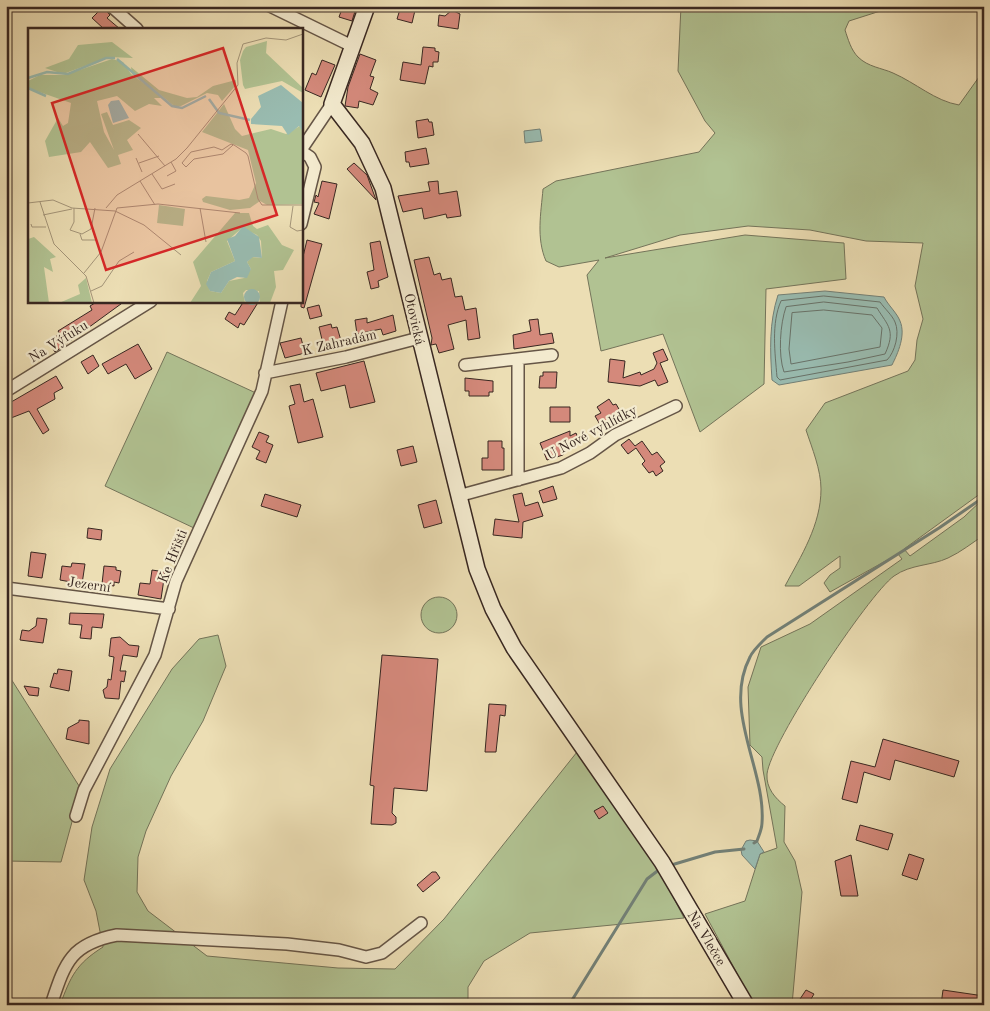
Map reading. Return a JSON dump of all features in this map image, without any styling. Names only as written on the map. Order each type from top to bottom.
[{"type":"street","points":[[111,6],[136,28]]},
{"type":"street","points":[[270,6],[352,46]]},
{"type":"street","points":[[302,149],[332,104],[367,6]]},
{"type":"street","name":"Otovická","points":[[332,104],[362,143],[383,188],[470,545]]},
{"type":"street","points":[[302,152],[310,157],[315,167],[302,220]]},
{"type":"street","name":"Na Výfuku","points":[[6,391],[149,302]]},
{"type":"street","name":"Ke Hřišti","points":[[76,816],[84,790],[155,654],[176,581],[262,391],[282,302]]},
{"type":"street","name":"K Zahradám","points":[[265,373],[419,338]]},
{"type":"street","points":[[465,365],[518,360],[552,354]]},
{"type":"street","points":[[518,360],[518,480]]},
{"type":"street","name":"U Nové vyhlídky","points":[[458,496],[561,468],[590,453],[615,435],[676,406]]},
{"type":"street","name":"Na Vlečce","points":[[470,545],[477,569],[493,609],[514,648],[668,872],[746,1005]]},
{"type":"street","name":"Jezerní","points":[[6,588],[169,609]]},
{"type":"street","points":[[51,1005],[61,974],[69,960],[79,949],[96,939],[117,935],[287,944],[339,950],[366,957],[382,953],[421,923]]},
{"type":"green space","points":[[681,6],[896,6],[849,21],[845,30],[846,33],[853,51],[862,60],[901,77],[942,100],[959,105],[984,70],[984,491],[904,549],[910,556],[964,517],[984,498],[984,535],[948,558],[901,572],[881,589],[822,670],[784,733],[772,757],[767,774],[768,784],[775,796],[785,806],[784,842],[795,861],[802,892],[792,1005],[754,1005],[705,914],[745,901],[760,854],[777,848],[762,757],[750,745],[748,687],[761,647],[810,624],[902,559],[898,554],[830,592],[824,583],[830,575],[840,568],[840,556],[799,586],[785,586],[814,528],[820,502],[820,474],[806,430],[825,403],[908,371],[915,360],[917,340],[923,319],[915,286],[923,243],[866,241],[810,230],[748,226],[680,235],[605,258],[745,235],[844,243],[846,279],[766,289],[764,384],[700,432],[663,334],[601,351],[587,275],[599,260],[559,267],[546,261],[540,234],[543,189],[556,181],[699,152],[715,133],[705,121],[678,71]]},
{"type":"green space","points":[[167,352],[256,393],[194,528],[105,486]]},
{"type":"green space","points":[[439,597],[452,602],[457,615],[452,628],[439,633],[426,628],[421,615],[426,602]]},
{"type":"green space","points":[[218,635],[226,666],[203,721],[171,776],[146,831],[138,857],[137,892],[148,911],[207,956],[338,968],[395,969],[444,919],[577,752],[662,875],[684,918],[530,933],[484,961],[468,987],[468,1005],[60,1005],[71,978],[80,965],[103,947],[96,911],[84,880],[92,827],[110,769],[172,669],[199,639]]},
{"type":"green space","points":[[6,671],[81,789],[61,862],[6,861]]},
{"type":"water","points":[[540,129],[542,141],[525,143],[524,131]]},
{"type":"water","points":[[825,291],[884,297],[899,318],[902,326],[897,355],[892,365],[779,385],[772,380],[771,347],[773,316],[778,295]]},
{"type":"water","points":[[746,841],[757,841],[764,852],[760,854],[755,869],[742,855],[741,850]]},
{"type":"building","points":[[343,6],[356,8],[352,21],[339,17]]},
{"type":"building","points":[[401,6],[416,6],[412,23],[397,19]]},
{"type":"building","points":[[103,7],[110,15],[107,18],[119,28],[103,28],[92,18]]},
{"type":"building","points":[[452,10],[460,14],[458,29],[438,26],[439,15],[445,16]]},
{"type":"building","points":[[423,47],[435,48],[435,51],[439,52],[438,62],[433,62],[433,67],[429,66],[425,84],[400,80],[403,62],[421,65]]},
{"type":"building","points":[[360,54],[376,60],[370,76],[374,77],[370,89],[378,93],[373,105],[359,101],[358,108],[345,106],[348,87]]},
{"type":"building","points":[[322,60],[335,65],[321,97],[305,90],[312,73],[316,75]]},
{"type":"building","points":[[428,119],[429,122],[432,122],[434,135],[418,138],[416,121]]},
{"type":"building","points":[[426,148],[429,164],[410,167],[409,162],[406,162],[405,152]]},
{"type":"building","points":[[354,163],[367,175],[376,200],[347,169]]},
{"type":"building","points":[[322,181],[337,184],[329,219],[314,214],[319,203],[314,202],[316,195],[318,197]]},
{"type":"building","points":[[438,181],[439,194],[457,191],[461,216],[447,218],[446,214],[424,219],[422,208],[403,212],[398,196],[430,191],[428,182]]},
{"type":"building","points":[[307,240],[322,244],[304,308],[301,307],[302,261]]},
{"type":"building","points":[[380,241],[388,277],[378,281],[379,287],[371,289],[367,272],[374,270],[370,243]]},
{"type":"building","points":[[429,257],[434,275],[440,273],[442,280],[451,278],[455,297],[462,296],[465,310],[476,308],[480,338],[468,340],[466,320],[448,325],[454,349],[439,353],[436,344],[431,345],[432,338],[414,260]]},
{"type":"building","points":[[96,302],[124,302],[55,352],[48,341],[60,334],[58,331],[92,310],[90,306]]},
{"type":"building","points":[[243,302],[258,302],[244,325],[240,323],[238,328],[225,319],[229,312],[235,315]]},
{"type":"building","points":[[319,305],[322,316],[310,319],[307,308]]},
{"type":"building","points":[[393,315],[396,331],[383,335],[381,329],[357,334],[355,320],[367,318],[367,323]]},
{"type":"building","points":[[538,319],[540,335],[552,333],[554,343],[514,349],[513,335],[531,331],[529,320]]},
{"type":"building","points":[[331,324],[332,328],[337,327],[342,344],[324,348],[319,327]]},
{"type":"building","points":[[301,338],[305,353],[285,358],[280,343]]},
{"type":"building","points":[[138,344],[152,369],[135,379],[126,364],[108,374],[102,364]]},
{"type":"building","points":[[663,349],[668,360],[660,363],[668,382],[658,386],[655,380],[640,386],[608,382],[610,359],[625,361],[623,378],[640,372],[641,375],[654,369],[657,363],[653,353]]},
{"type":"building","points":[[93,355],[99,366],[88,374],[81,362]]},
{"type":"building","points":[[364,361],[375,402],[350,408],[345,385],[321,391],[316,373]]},
{"type":"building","points":[[543,372],[557,372],[556,388],[539,388],[540,376],[543,376]]},
{"type":"building","points":[[56,376],[63,388],[54,393],[55,399],[37,409],[49,430],[43,434],[29,411],[11,418],[6,405]]},
{"type":"building","points":[[465,378],[493,381],[493,392],[489,392],[489,396],[469,396],[469,391],[465,391]]},
{"type":"building","points":[[300,384],[304,402],[313,399],[323,437],[298,443],[289,406],[295,404],[290,386]]},
{"type":"building","points":[[609,399],[613,405],[616,404],[623,416],[602,428],[595,416],[601,413],[597,407]]},
{"type":"building","points":[[550,407],[570,407],[570,422],[550,422]]},
{"type":"building","points":[[570,431],[570,436],[576,433],[580,443],[567,449],[563,455],[547,460],[540,443]]},
{"type":"building","points":[[259,432],[269,436],[266,442],[273,445],[266,463],[256,459],[260,451],[252,447]]},
{"type":"building","points":[[629,439],[635,446],[642,441],[652,455],[657,452],[665,462],[660,466],[663,471],[656,476],[653,471],[649,473],[642,464],[645,461],[636,448],[628,454],[621,445]]},
{"type":"building","points":[[488,441],[502,441],[502,448],[504,448],[504,470],[482,470],[482,458],[488,458]]},
{"type":"building","points":[[413,446],[417,462],[401,466],[397,450]]},
{"type":"building","points":[[553,486],[557,499],[543,503],[539,491]]},
{"type":"building","points":[[522,493],[525,506],[538,502],[543,516],[523,522],[522,538],[493,535],[495,519],[519,522],[513,495]]},
{"type":"building","points":[[265,494],[301,505],[297,517],[261,506]]},
{"type":"building","points":[[436,500],[442,523],[424,528],[418,505]]},
{"type":"building","points":[[88,528],[102,530],[101,540],[87,538]]},
{"type":"building","points":[[31,552],[46,554],[42,578],[28,576]]},
{"type":"building","points":[[72,563],[85,564],[82,584],[60,580],[62,566],[71,567]]},
{"type":"building","points":[[104,566],[116,567],[116,570],[121,571],[119,583],[114,582],[114,586],[102,584]]},
{"type":"building","points":[[152,570],[165,572],[161,599],[138,595],[140,583],[150,584]]},
{"type":"building","points":[[70,613],[104,614],[102,628],[92,627],[91,639],[80,638],[82,625],[69,624]]},
{"type":"building","points":[[37,618],[47,619],[43,643],[20,640],[22,630],[29,631],[36,626]]},
{"type":"building","points":[[120,637],[129,645],[139,646],[137,657],[123,655],[120,671],[126,671],[124,682],[121,681],[119,699],[105,698],[103,690],[107,687],[108,679],[111,680],[114,657],[109,656],[111,638]]},
{"type":"building","points":[[382,655],[438,659],[427,791],[394,788],[392,813],[396,817],[396,823],[392,825],[371,824],[374,786],[370,785]]},
{"type":"building","points":[[58,669],[72,671],[69,691],[50,687],[54,673],[57,674]]},
{"type":"building","points":[[24,686],[39,688],[38,696],[29,695]]},
{"type":"building","points":[[489,704],[506,705],[505,716],[500,715],[496,752],[485,752]]},
{"type":"building","points":[[79,720],[89,721],[89,744],[66,739],[68,728],[79,722]]},
{"type":"building","points":[[883,739],[959,761],[954,777],[895,760],[890,780],[864,772],[857,803],[842,799],[851,761],[875,767]]},
{"type":"building","points":[[603,806],[608,813],[599,819],[594,811]]},
{"type":"building","points":[[860,825],[893,834],[888,850],[856,840]]},
{"type":"building","points":[[909,854],[924,859],[917,880],[902,875]]},
{"type":"building","points":[[851,855],[858,896],[841,896],[835,861]]},
{"type":"building","points":[[432,872],[436,872],[440,878],[423,892],[417,885]]},
{"type":"building","points":[[806,990],[814,994],[808,1004],[800,999]]},
{"type":"building","points":[[943,990],[984,996],[984,1005],[941,1005]]},
{"type":"waterway","points":[[754,843],[757,841],[762,828],[761,803],[758,782],[747,740],[741,698],[743,677],[753,652],[767,637],[939,528],[984,497]]},
{"type":"waterway","points":[[668,866],[715,852],[744,849]]},
{"type":"waterway","points":[[569,1005],[647,879],[660,869]]}]
